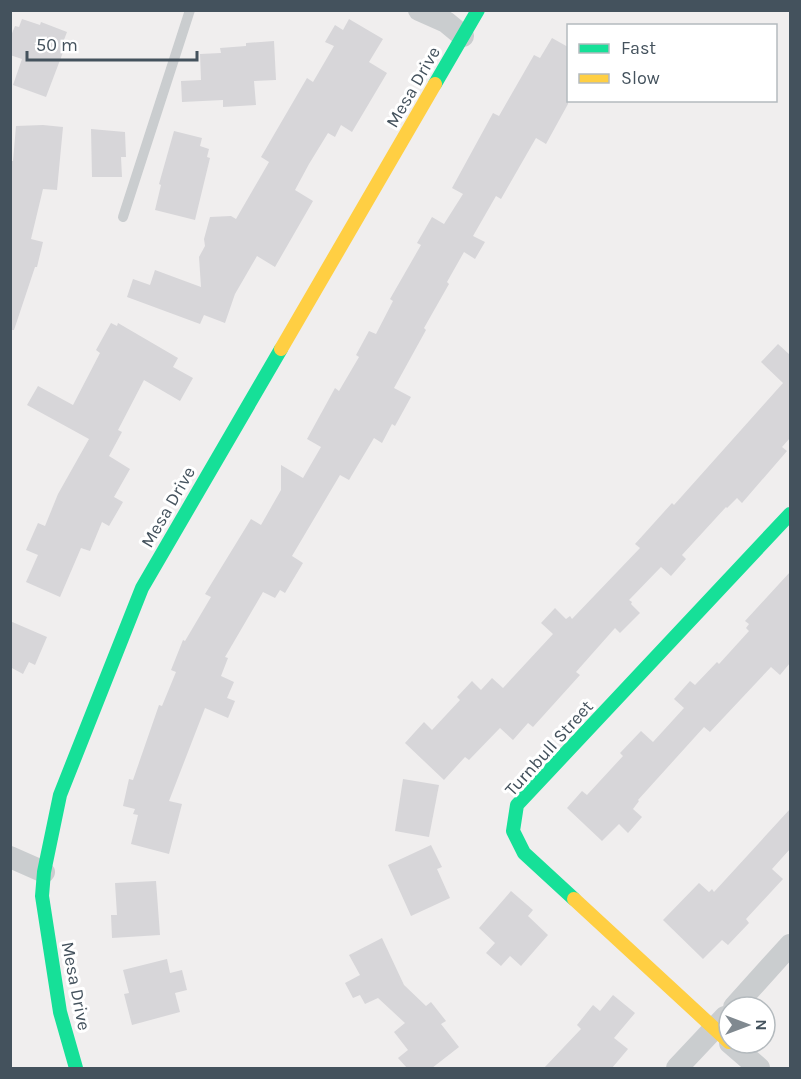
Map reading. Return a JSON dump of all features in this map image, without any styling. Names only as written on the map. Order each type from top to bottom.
[{"type":"main road","name":"Mesa Drive","points":[[75,1068],[60,1012],[42,896],[60,795],[142,588],[478,10]]},
{"type":"main road","name":"Turnbull Street","points":[[717,1032],[524,853],[513,831],[517,805],[790,514]]},
{"type":"street","points":[[420,10],[446,22],[463,36]]},
{"type":"street","points":[[10,857],[45,872]]},
{"type":"street","points":[[745,995],[790,945]]},
{"type":"street","points":[[677,1068],[717,1042]]},
{"type":"street","points":[[744,1055],[759,1068]]},
{"type":"lane","points":[[123,218],[190,10]]},
{"type":"building","points":[[22,19],[40,25],[41,22],[67,32],[62,45],[65,47],[46,97],[13,85],[22,59],[10,55],[10,38],[15,26],[19,27]]},
{"type":"building","points":[[349,19],[383,39],[369,62],[387,73],[352,132],[341,125],[335,137],[328,133],[309,164],[295,190],[313,201],[275,267],[257,256],[235,294],[225,323],[204,315],[200,324],[127,297],[133,279],[150,285],[155,270],[201,287],[199,257],[205,246],[204,239],[210,217],[231,216],[236,219],[269,162],[261,157],[307,78],[313,82],[334,46],[325,42],[335,25],[343,30]]},
{"type":"building","points":[[552,38],[567,46],[568,104],[546,144],[536,138],[501,199],[496,196],[473,236],[485,242],[475,259],[464,252],[447,282],[449,284],[424,328],[426,330],[394,388],[411,397],[395,426],[392,424],[382,443],[374,438],[349,480],[340,475],[292,556],[303,563],[285,593],[280,590],[275,598],[263,592],[225,657],[228,658],[221,676],[234,682],[227,698],[235,701],[228,718],[205,708],[169,801],[182,804],[169,854],[131,844],[138,815],[133,814],[135,809],[123,806],[129,779],[133,780],[159,705],[162,706],[176,672],[171,670],[183,640],[185,641],[211,597],[205,594],[251,519],[261,525],[281,490],[281,465],[303,478],[321,447],[307,439],[335,388],[339,391],[359,357],[356,355],[369,331],[376,334],[393,301],[390,299],[421,245],[417,243],[432,217],[444,224],[463,194],[452,188],[493,113],[499,116],[534,55],[540,58]]},
{"type":"building","points":[[274,41],[276,80],[254,81],[256,105],[223,107],[223,100],[182,102],[181,81],[201,80],[200,54],[221,53],[220,48],[246,46],[246,43]]},
{"type":"building","points":[[16,126],[63,127],[57,190],[43,189],[31,239],[43,242],[37,267],[35,267],[14,330],[10,330],[10,161],[13,161]]},
{"type":"building","points":[[91,129],[125,132],[126,157],[121,157],[122,177],[92,177]]},
{"type":"building","points":[[174,131],[202,138],[200,146],[209,149],[207,157],[210,158],[195,220],[155,210],[161,185],[159,184]]},
{"type":"building","points":[[111,323],[117,326],[118,323],[178,358],[173,367],[193,378],[180,401],[144,380],[118,430],[122,432],[109,456],[130,469],[114,497],[123,502],[109,526],[102,522],[90,551],[81,548],[60,597],[26,582],[38,555],[26,550],[38,523],[45,526],[58,494],[89,439],[27,405],[38,386],[73,405],[100,353],[96,350]]},
{"type":"building","points":[[778,344],[790,355],[790,438],[782,447],[787,451],[742,503],[737,498],[726,507],[682,555],[686,559],[671,576],[661,567],[629,600],[640,613],[620,633],[615,628],[576,672],[580,675],[533,727],[528,723],[513,740],[500,728],[469,760],[465,757],[444,780],[405,743],[424,722],[432,730],[460,700],[457,697],[472,681],[481,690],[492,678],[503,688],[553,634],[541,623],[555,608],[566,619],[570,616],[572,619],[640,548],[635,544],[672,503],[674,505],[783,383],[761,362]]},
{"type":"building","points":[[790,572],[790,663],[780,675],[771,667],[710,732],[704,727],[638,800],[633,809],[642,817],[628,833],[619,824],[602,841],[567,808],[582,791],[587,795],[623,756],[620,753],[641,731],[653,742],[684,708],[674,699],[690,681],[695,685],[717,662],[719,664],[749,631],[746,628],[749,624],[745,621]]},
{"type":"building","points":[[10,621],[47,637],[35,665],[29,662],[23,674],[10,667]]},
{"type":"building","points":[[403,779],[439,785],[429,837],[395,831]]},
{"type":"building","points":[[790,809],[790,849],[772,869],[783,879],[746,919],[749,923],[728,945],[722,940],[703,959],[663,920],[699,883],[709,892],[712,889],[714,892]]},
{"type":"building","points":[[431,845],[442,867],[437,869],[450,898],[411,916],[388,865]]},
{"type":"building","points":[[156,881],[160,935],[112,938],[111,915],[117,915],[115,883]]},
{"type":"building","points":[[511,891],[533,910],[528,916],[548,935],[521,966],[510,956],[501,966],[486,953],[495,943],[479,928]]},
{"type":"building","points":[[382,938],[404,985],[426,1006],[431,1002],[446,1021],[441,1024],[459,1047],[432,1068],[407,1068],[398,1058],[408,1050],[394,1032],[405,1023],[378,998],[365,1004],[360,995],[353,998],[345,983],[360,975],[349,955]]},
{"type":"building","points":[[167,959],[170,973],[182,970],[187,990],[175,993],[180,1012],[132,1025],[124,994],[129,993],[123,970]]},
{"type":"building","points":[[613,995],[635,1013],[614,1038],[628,1049],[612,1068],[544,1068],[581,1029],[577,1025],[593,1005],[600,1011]]},
{"type":"traffic: fast","points":[[435,84],[478,10]]},
{"type":"traffic: fast","points":[[76,1068],[60,1012],[42,896],[44,872],[60,795],[142,588],[281,349]]},
{"type":"traffic: fast","points":[[574,899],[524,853],[513,831],[517,805],[790,514]]},
{"type":"traffic: slow","points":[[281,349],[435,84]]},
{"type":"traffic: slow","points":[[574,899],[717,1031]]}]
